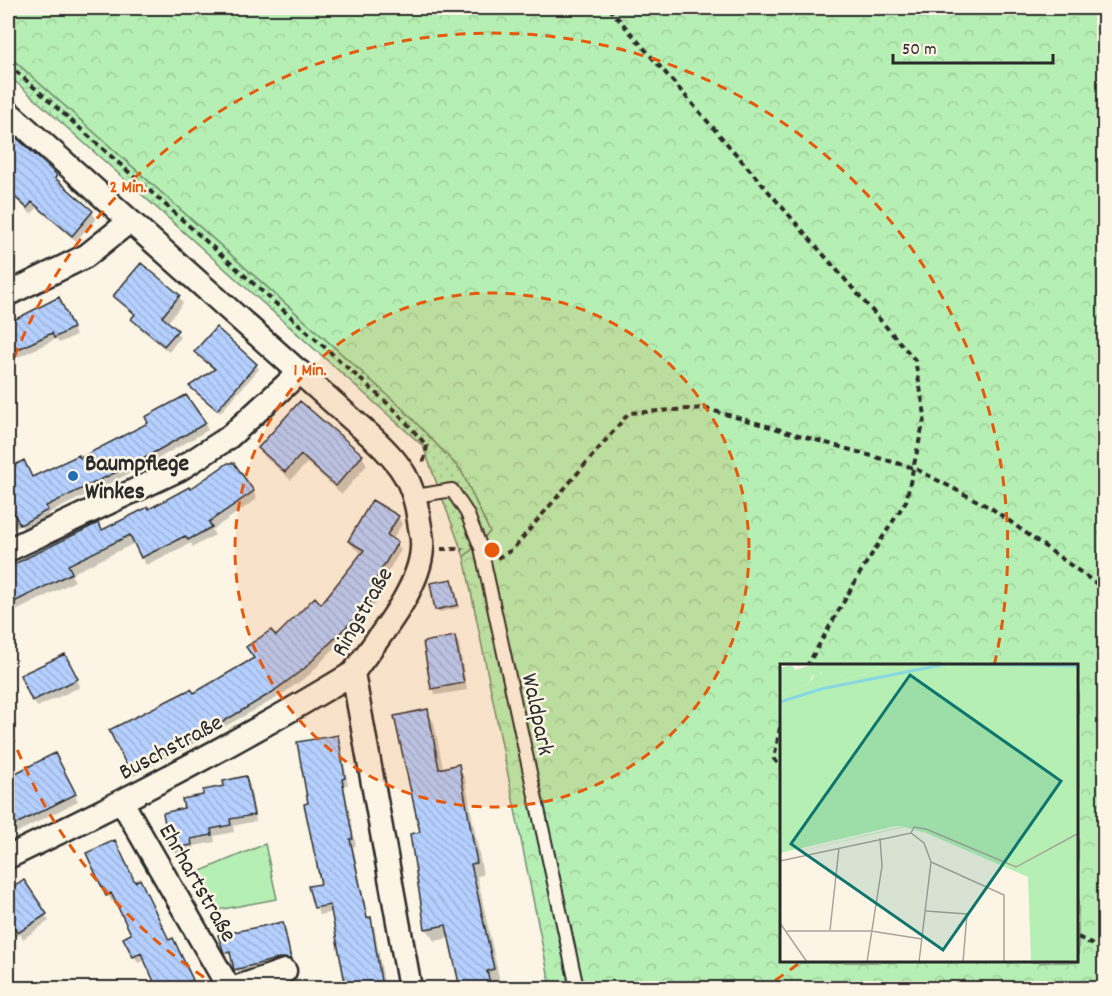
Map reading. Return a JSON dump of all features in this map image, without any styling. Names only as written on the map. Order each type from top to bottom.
[{"type":"street","name":"Ringstraße","points":[[8,112],[399,462],[416,496],[422,549],[413,580],[398,608],[353,673],[410,988]]},
{"type":"street","points":[[8,294],[86,256],[130,221]]},
{"type":"street","points":[[8,550],[180,469],[228,438],[300,372]]},
{"type":"street","name":"Buschstraße","points":[[8,857],[123,802],[267,726],[353,673]]},
{"type":"street","name":"Ehrhartstraße","points":[[123,802],[229,988]]},
{"type":"street","points":[[235,988],[285,971]]},
{"type":"lane","name":"Waldpark","points":[[416,496],[452,490],[467,513],[481,548],[577,988]]},
{"type":"path","points":[[609,8],[915,360],[925,415],[906,501],[863,568],[808,664]]},
{"type":"path","points":[[8,64],[396,411],[427,446]]},
{"type":"path","points":[[485,564],[512,550],[629,413],[704,408],[914,468],[991,508],[1104,589]]},
{"type":"path","points":[[422,549],[481,548]]},
{"type":"path","points":[[780,728],[774,759],[780,766]]},
{"type":"path","points":[[1079,938],[1104,951]]},
{"type":"green space","points":[[8,8],[1104,8],[1104,988],[551,988],[464,557],[490,532],[461,470],[401,407],[8,55]]},
{"type":"green space","points":[[8,55],[401,407],[461,470],[490,532],[464,557],[423,446],[8,75]]},
{"type":"green space","points":[[265,844],[277,899],[218,910],[196,873]]},
{"type":"building","points":[[8,130],[57,175],[55,178],[93,211],[72,236],[32,202],[27,208],[8,191]]},
{"type":"building","points":[[141,263],[180,295],[162,317],[178,330],[164,346],[131,319],[135,314],[113,296]]},
{"type":"building","points":[[59,297],[73,328],[54,338],[52,333],[8,354],[8,323]]},
{"type":"building","points":[[216,327],[257,364],[217,410],[189,386],[215,369],[194,352]]},
{"type":"building","points":[[186,395],[206,423],[141,460],[46,506],[48,510],[20,525],[8,501],[8,469],[24,460],[32,477],[79,455],[80,458],[148,423],[145,417]]},
{"type":"building","points":[[300,401],[363,455],[336,486],[301,455],[285,472],[258,448]]},
{"type":"building","points":[[228,463],[234,463],[254,491],[209,522],[212,527],[188,540],[185,536],[141,558],[130,535],[68,565],[72,573],[8,605],[8,567],[98,523],[102,530],[148,507],[149,509],[189,487],[190,489]]},
{"type":"building","points":[[372,500],[399,516],[387,535],[398,542],[372,585],[379,590],[363,610],[305,668],[271,693],[211,729],[129,770],[109,730],[191,689],[194,693],[254,658],[246,647],[271,630],[276,636],[315,597],[321,604],[364,550],[348,541]]},
{"type":"building","points":[[452,579],[458,605],[435,610],[430,583]]},
{"type":"building","points":[[455,636],[464,683],[431,689],[423,642]]},
{"type":"building","points":[[65,654],[78,679],[32,701],[20,675]]},
{"type":"building","points":[[428,709],[439,769],[459,764],[477,863],[471,864],[494,969],[487,971],[491,988],[460,988],[446,925],[425,929],[410,834],[420,832],[394,716]]},
{"type":"building","points":[[338,735],[345,778],[342,779],[353,839],[350,839],[367,918],[371,917],[382,988],[346,988],[330,905],[314,908],[308,886],[321,884],[304,804],[308,803],[297,742]]},
{"type":"building","points":[[55,753],[76,794],[8,828],[8,777]]},
{"type":"building","points":[[246,776],[254,815],[230,819],[231,825],[211,829],[212,835],[191,839],[192,845],[170,849],[163,813],[184,808],[182,799],[203,795],[203,790],[224,786],[223,781]]},
{"type":"building","points":[[115,840],[135,882],[140,879],[169,940],[173,938],[193,980],[176,988],[157,988],[141,953],[133,957],[123,938],[131,934],[111,893],[106,896],[86,853]]},
{"type":"building","points":[[24,880],[47,914],[18,933],[8,918],[8,891]]},
{"type":"building","points":[[283,922],[291,959],[281,958],[234,970],[230,952],[224,953],[218,935]]},
{"type":"place","name":"Baumpflege Winkes","points":[[73,476]]}]
